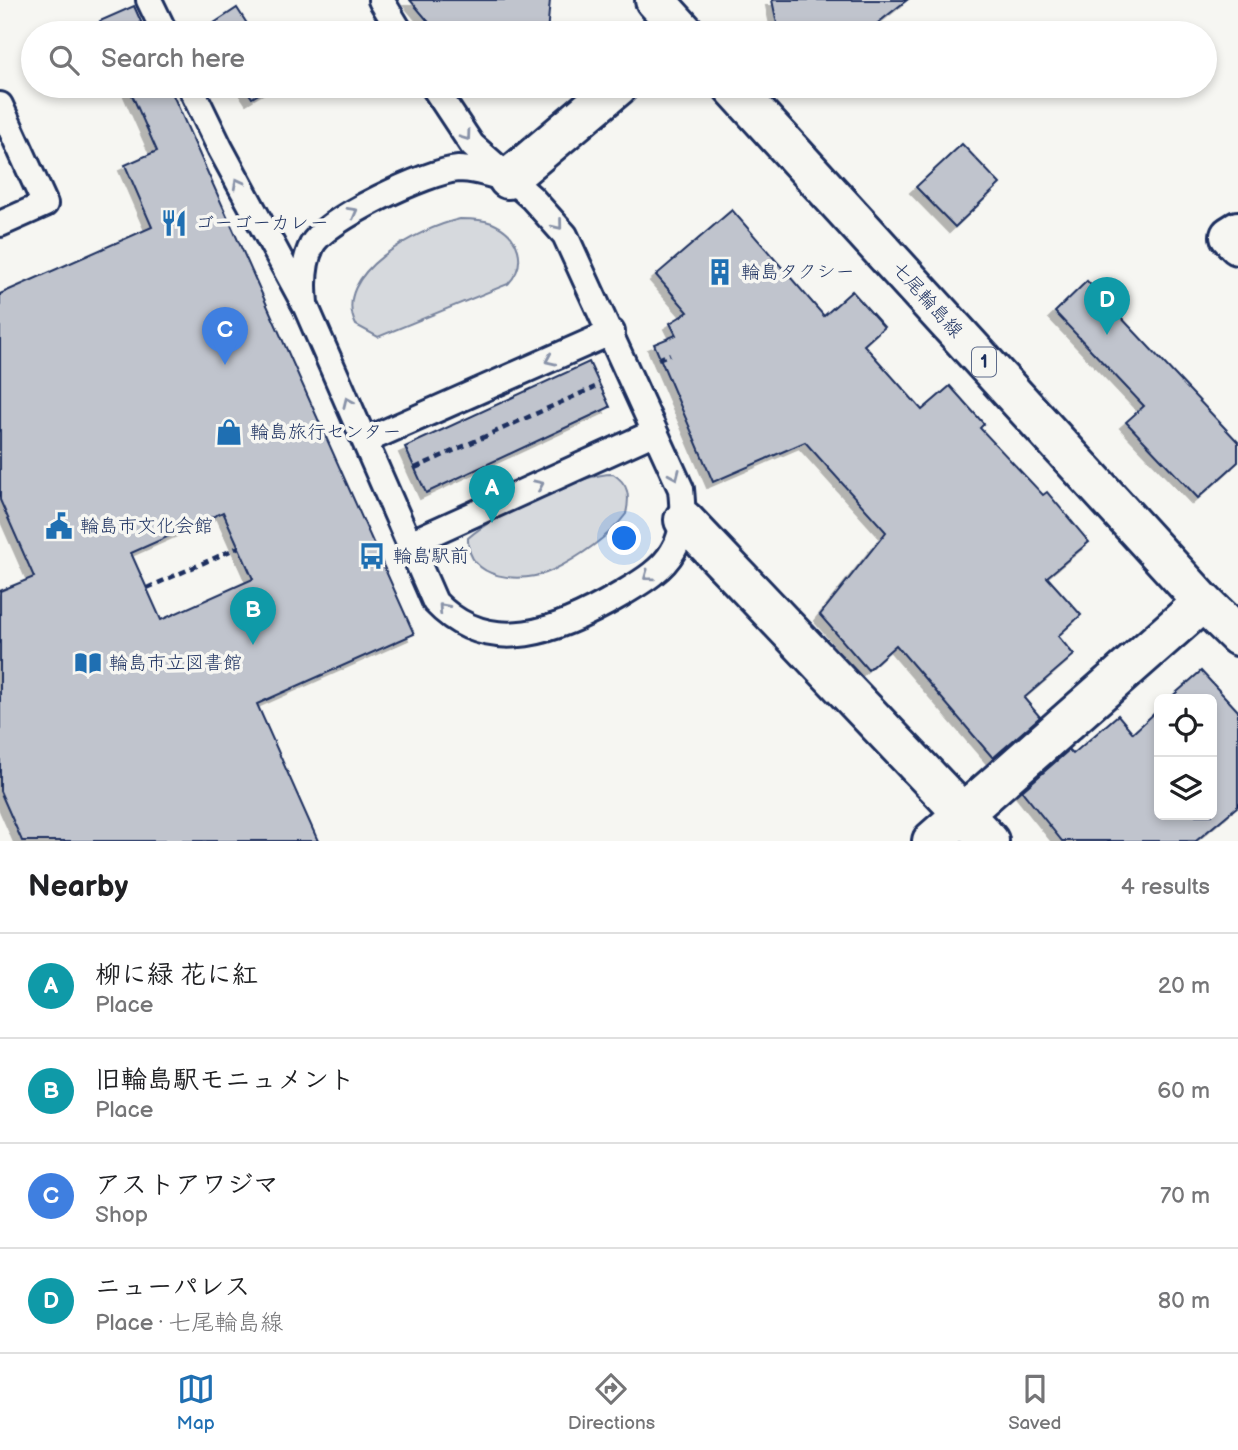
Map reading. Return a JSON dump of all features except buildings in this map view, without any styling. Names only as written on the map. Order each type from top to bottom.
[{"type":"street","points":[[508,179],[604,98]]},
{"type":"street","name":"七尾輪島線","points":[[743,98],[1203,602],[1238,636]]},
{"type":"street","points":[[1238,231],[1230,236],[1238,245]]},
{"type":"street","points":[[684,520],[964,811],[989,841]]},
{"type":"street","points":[[932,841],[1203,602]]},
{"type":"lane","points":[[149,0],[159,21]]},
{"type":"lane","points":[[381,0],[394,21]]},
{"type":"lane","points":[[196,98],[306,307],[435,602],[450,617],[471,629],[501,635],[538,631],[568,622],[631,588],[656,571],[673,551],[684,520],[681,489],[612,332],[565,235],[532,198],[472,145],[441,98]]},
{"type":"lane","points":[[0,105],[45,204],[0,224]]},
{"type":"lane","points":[[306,307],[305,267],[313,244],[329,226],[378,199],[434,174],[456,169],[478,171],[508,179]]},
{"type":"lane","points":[[365,440],[612,332]]},
{"type":"lane","points":[[410,543],[655,432]]},
{"type":"path","points":[[384,482],[670,354]]},
{"type":"path","points":[[147,588],[239,547]]},
{"type":"shaded area","points":[[460,219],[492,223],[502,228],[515,242],[518,267],[508,284],[378,337],[356,325],[351,306],[356,288],[367,271],[403,243],[423,232]]},
{"type":"shaded area","points":[[613,474],[627,491],[626,514],[583,553],[553,570],[526,577],[498,575],[486,571],[476,563],[470,552],[468,538],[496,518],[559,488]]},
{"type":"place","name":"ゴーゴーカレー","points":[[174,223]]},
{"type":"place","name":"輪島タクシー","points":[[720,272]]},
{"type":"place","name":"ニューパレス","points":[[1107,335]]},
{"type":"place","name":"アストアワジマ","points":[[225,365]]},
{"type":"place","name":"輪島旅行センター","points":[[229,432]]},
{"type":"place","name":"柳に緑 花に紅","points":[[492,523]]},
{"type":"place","name":"輪島市文化会館","points":[[59,526]]},
{"type":"place","name":"輪島駅前","points":[[372,556]]},
{"type":"place","name":"旧輪島駅モニュメント","points":[[253,645]]},
{"type":"place","name":"輪島市立図書館","points":[[88,663]]}]
